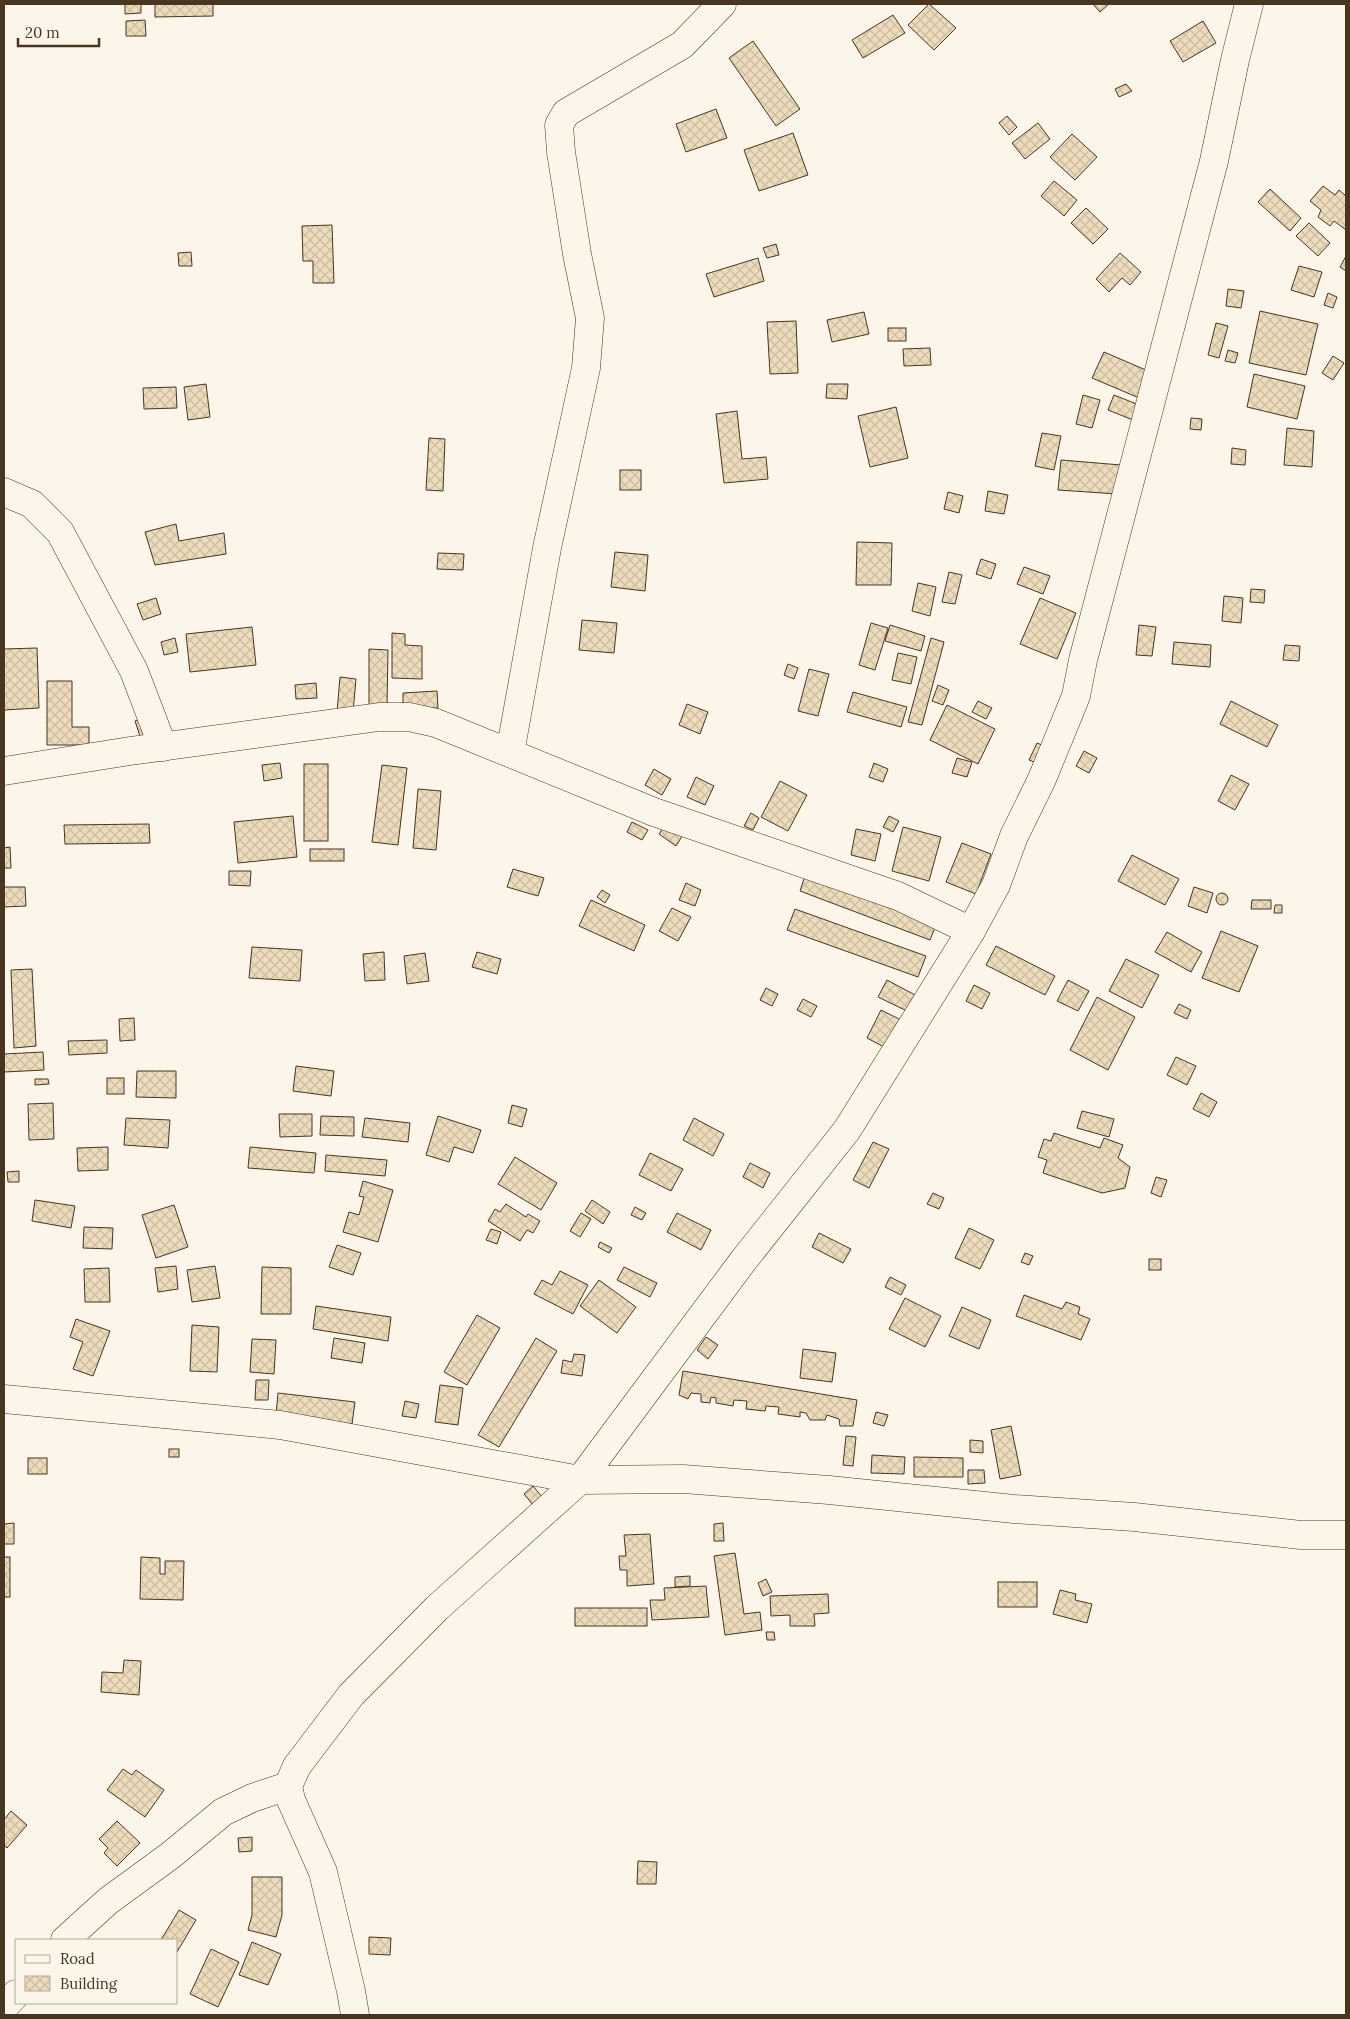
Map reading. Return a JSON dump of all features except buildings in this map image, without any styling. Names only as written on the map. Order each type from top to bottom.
[{"type":"street","points":[[510,753],[546,548],[586,368],[590,318],[562,161],[559,125],[566,112],[682,45],[722,4]]},
{"type":"street","points":[[355,2015],[323,1872],[302,1826],[288,1786],[297,1766],[314,1740],[351,1695],[437,1608],[580,1480],[743,1261],[847,1130],[971,930],[996,885],[1014,836],[1042,779],[1076,696],[1083,660],[1214,161],[1234,60],[1249,4]]},
{"type":"street","points":[[4,492],[32,504],[60,532],[134,671],[163,747]]},
{"type":"street","points":[[4,771],[378,717],[409,717],[436,723],[654,812],[898,896],[971,930]]},
{"type":"street","points":[[4,1399],[280,1424],[580,1480],[693,1480],[829,1490],[1014,1509],[1134,1517],[1301,1535],[1346,1535]]},
{"type":"street","points":[[66,1939],[108,1901],[171,1855],[223,1812],[252,1798],[288,1786]]},
{"type":"street","points":[[4,2007],[15,1995]]}]
